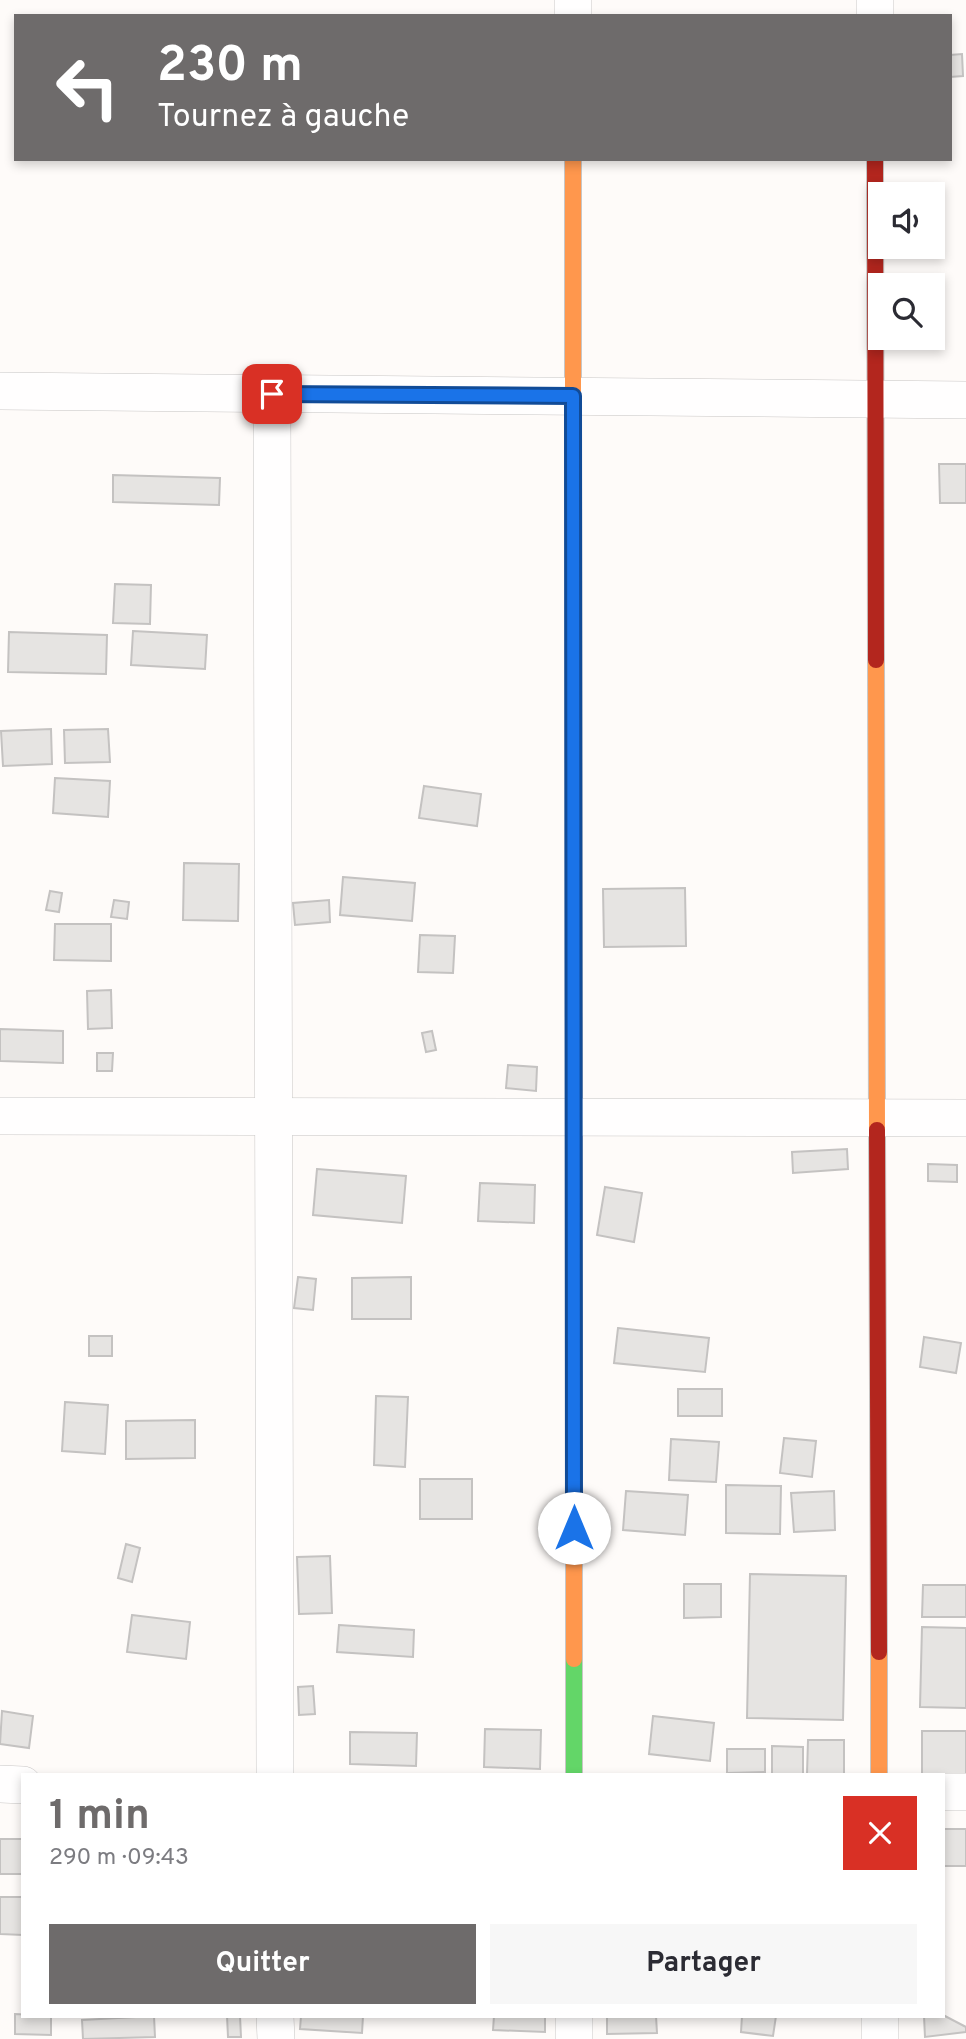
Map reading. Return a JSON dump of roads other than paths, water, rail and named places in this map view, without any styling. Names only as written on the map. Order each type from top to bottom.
[{"type":"street","points":[[573,161],[574,1773]]},
{"type":"street","points":[[876,161],[879,1773]]},
{"type":"street","points":[[0,391],[966,400]]},
{"type":"street","points":[[272,394],[275,1773]]},
{"type":"street","points":[[0,1116],[966,1118]]},
{"type":"street","points":[[0,1784],[21,1785]]},
{"type":"street","points":[[945,1792],[966,1793]]},
{"type":"street","points":[[275,2018],[276,2039]]},
{"type":"street","points":[[574,2018],[574,2039]]},
{"type":"street","points":[[880,2018],[880,2039]]}]
